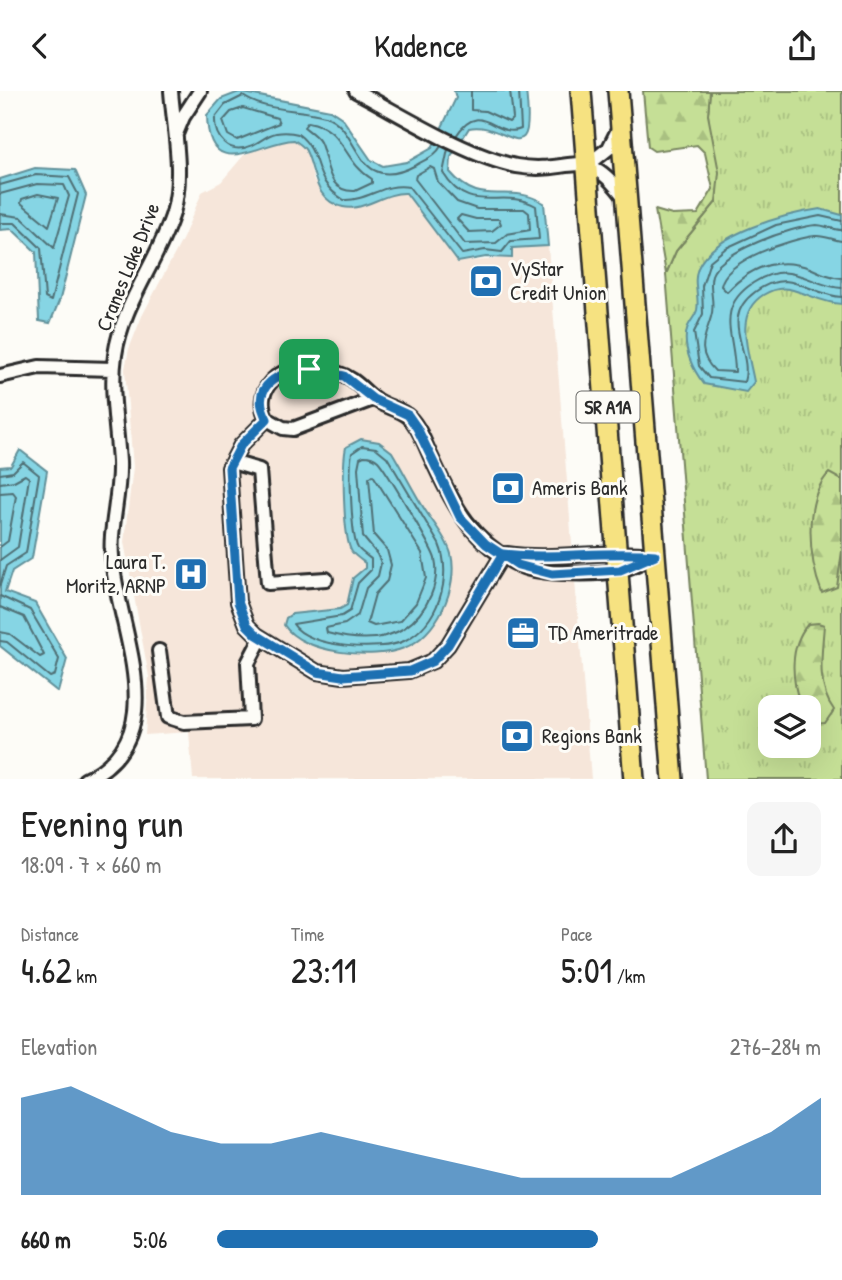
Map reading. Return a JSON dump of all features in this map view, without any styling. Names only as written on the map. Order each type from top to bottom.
[{"type":"main road","name":"SR A1A","points":[[581,91],[589,164],[634,779]]},
{"type":"main road","name":"SR A1A","points":[[618,91],[673,779]]},
{"type":"street","name":"Cranes Lake Drive","points":[[85,779],[99,773],[119,753],[131,726],[135,701],[133,656],[112,556],[119,465],[113,369],[124,322],[174,210],[177,172],[171,91]]},
{"type":"street","name":"Cranes Lake Drive","points":[[175,138],[183,117],[200,91]]},
{"type":"street","points":[[356,91],[464,146],[519,166],[589,164],[606,173],[629,203]]},
{"type":"street","points":[[589,164],[609,148],[621,122]]},
{"type":"street","points":[[0,376],[39,367],[113,369]]},
{"type":"street","points":[[373,399],[293,429],[283,428],[267,419],[262,406],[265,389],[279,374],[309,369],[344,376],[373,399],[408,415],[417,428],[460,517],[486,544],[532,571],[552,574],[655,555]]},
{"type":"street","points":[[267,419],[241,445],[232,462],[229,492],[238,602],[247,625],[261,638],[317,672],[330,675],[410,671],[421,668],[443,653],[503,554]]},
{"type":"street","points":[[232,462],[259,470],[268,583],[326,579]]},
{"type":"street","points":[[503,554],[619,561],[655,555]]},
{"type":"street","points":[[159,651],[168,717],[184,722],[251,719],[247,663],[261,638]]},
{"type":"shaded area","points":[[294,139],[306,149],[314,182],[359,207],[392,192],[406,192],[458,262],[512,258],[512,248],[548,246],[591,779],[193,779],[189,732],[145,735],[149,677],[124,542],[133,467],[125,369],[129,349],[142,316],[183,238],[202,192],[221,182],[244,155],[275,140]]},
{"type":"green space","points":[[643,91],[710,91],[708,115],[719,172],[716,202],[676,251],[666,274],[655,210],[672,215],[698,214],[713,189],[705,153],[697,145],[654,151],[648,147]]},
{"type":"green space","points":[[710,91],[842,91],[842,779],[706,779],[666,274],[676,251],[716,202],[708,114]]},
{"type":"green space","points":[[829,473],[842,480],[842,551],[837,587],[822,593],[817,580],[810,531],[815,499],[820,485]]},
{"type":"green space","points":[[808,624],[824,625],[822,680],[828,701],[834,710],[825,723],[821,723],[821,695],[798,695],[795,685],[797,642]]},
{"type":"water","points":[[454,91],[526,91],[528,117],[526,132],[522,138],[515,139],[482,128],[469,128],[451,157],[450,172],[473,190],[517,194],[544,203],[548,246],[512,248],[512,258],[486,257],[458,262],[406,193],[390,195],[359,207],[343,207],[326,198],[317,184],[305,149],[294,140],[238,154],[226,154],[216,149],[210,136],[207,115],[221,99],[239,92],[330,110],[342,118],[371,160],[383,166],[407,162],[432,148],[456,98]]},
{"type":"water","points":[[35,168],[75,170],[86,195],[60,299],[50,323],[39,321],[36,252],[12,229],[0,230],[0,179]]},
{"type":"water","points":[[820,209],[842,215],[842,304],[785,288],[766,293],[754,303],[746,323],[745,335],[754,382],[746,392],[704,384],[696,372],[686,344],[688,326],[697,310],[698,268],[706,256],[734,235],[789,215]]},
{"type":"water","points":[[361,439],[379,442],[392,452],[447,543],[453,567],[452,581],[443,609],[426,633],[404,648],[376,654],[340,652],[306,643],[284,625],[286,618],[292,614],[340,609],[347,605],[353,578],[365,568],[365,563],[353,553],[349,544],[344,501],[346,447]]},
{"type":"water","points":[[20,450],[47,471],[32,558],[12,571],[5,592],[35,603],[67,659],[58,692],[0,646],[0,467],[11,466]]},
{"type":"place","name":"VyStar Credit Union","points":[[486,281]]},
{"type":"place","name":"Ameris Bank","points":[[508,488]]},
{"type":"place","name":"Laura T. Moritz, ARNP","points":[[191,574]]},
{"type":"place","name":"TD Ameritrade","points":[[523,633]]},
{"type":"place","name":"Regions Bank","points":[[517,736]]},
{"type":"route","points":[[309,369],[279,374],[265,389],[262,406],[267,419],[234,455],[228,480],[241,614],[257,635],[317,672],[343,676],[410,671],[433,661],[443,653],[503,554],[530,558],[618,551],[655,555],[620,570],[552,574],[532,571],[518,565],[503,554],[486,544],[460,517],[417,428],[408,415],[373,399],[363,387],[344,376],[309,369]]}]
